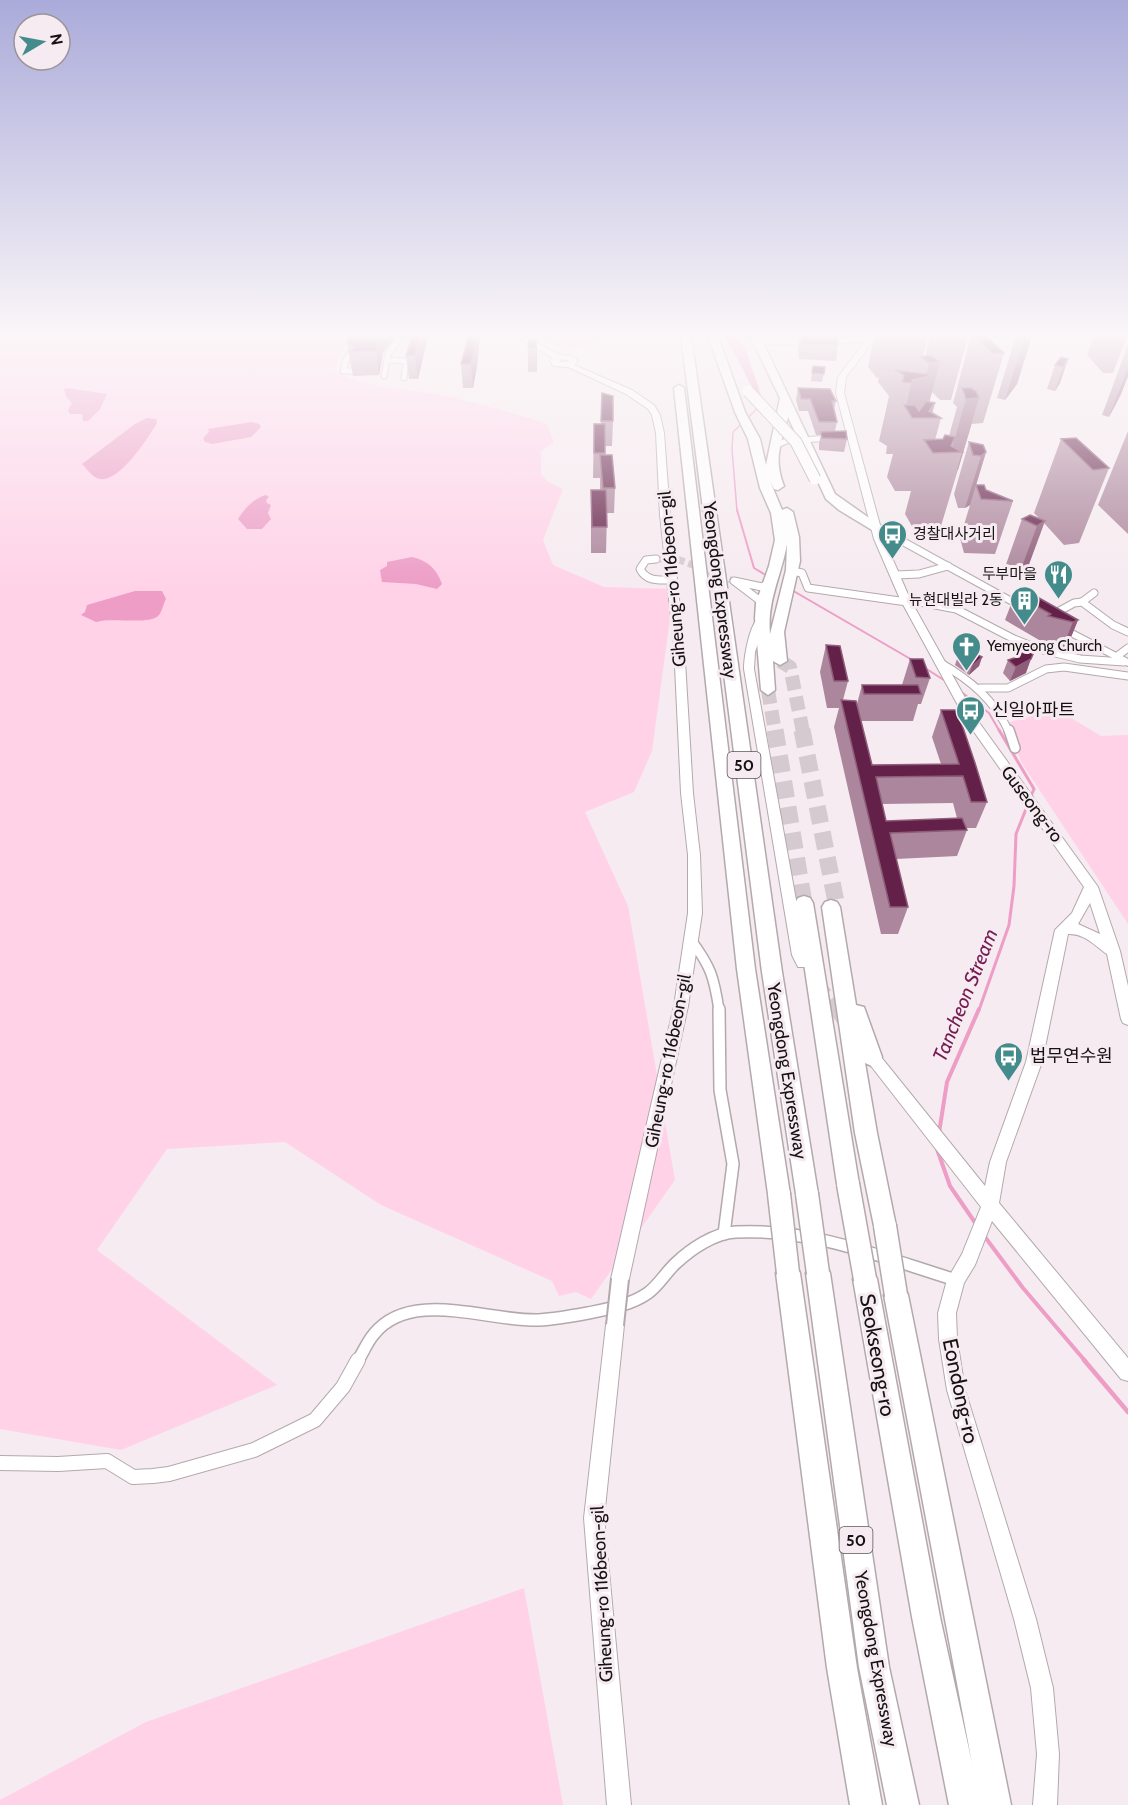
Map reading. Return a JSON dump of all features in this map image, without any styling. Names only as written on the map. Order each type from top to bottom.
[{"type":"highway","name":"Yeongdong Expressway","points":[[684,420],[746,969],[779,1194],[842,1668],[866,1805]]},
{"type":"highway","name":"Yeongdong Expressway","points":[[697,420],[772,972],[807,1194],[874,1667],[903,1805]]},
{"type":"highway","points":[[744,420],[754,439],[766,488],[777,513],[781,540],[775,569],[764,601],[768,690]]},
{"type":"highway","points":[[776,420],[796,442],[821,493],[831,505],[876,527]]},
{"type":"highway","points":[[780,661],[777,631],[782,604],[792,575],[794,539],[772,468],[773,447],[782,420]]},
{"type":"highway","points":[[795,420],[830,496],[843,507],[876,527]]},
{"type":"highway","points":[[754,439],[766,441],[779,429]]},
{"type":"highway","name":"Seokseong-ro","points":[[804,903],[848,1184],[926,1617],[979,1799]]},
{"type":"highway","name":"Seokseong-ro","points":[[872,1057],[858,1023],[834,907],[866,1133],[885,1226],[979,1799]]},
{"type":"main road","name":"Giheung-ro 116beon-gil","points":[[619,1805],[594,1518],[620,1279],[686,976],[695,913],[694,855],[657,420]]},
{"type":"main road","name":"Guseong-ro","points":[[847,420],[876,527],[906,600],[959,697],[995,755],[1091,887],[1113,951],[1128,1019]]},
{"type":"main road","points":[[876,527],[1123,661]]},
{"type":"main road","points":[[764,601],[750,651],[749,669],[799,955],[803,963]]},
{"type":"main road","name":"Eondong-ro","points":[[1045,1805],[1048,1754],[1042,1688],[1036,1659],[964,1419],[952,1368],[947,1313],[956,1280],[969,1259],[986,1212],[998,1162],[1034,1062],[1062,930],[1077,916],[1091,887]]},
{"type":"main road","points":[[1062,930],[1070,926],[1083,930],[1113,951]]},
{"type":"main road","points":[[872,1057],[959,1165],[986,1212],[1128,1372]]},
{"type":"street","points":[[773,447],[786,441],[851,438]]},
{"type":"street","points":[[656,559],[646,560],[640,569],[642,574],[646,578],[672,580]]},
{"type":"street","points":[[896,575],[919,574],[948,566]]},
{"type":"street","points":[[792,575],[802,573],[808,588],[906,600],[956,609],[1014,639],[1039,649],[1080,659],[1123,661],[1128,648]]},
{"type":"street","points":[[1041,616],[1082,602],[1094,593]]},
{"type":"street","points":[[1082,602],[1113,625],[1128,632]]},
{"type":"street","points":[[939,662],[980,688],[1007,723],[1015,747]]},
{"type":"street","points":[[980,688],[1008,688],[1046,669],[1064,667],[1128,676]]},
{"type":"street","points":[[691,940],[714,978],[720,1015],[720,1090],[733,1164],[724,1234]]},
{"type":"street","points":[[686,976],[690,970],[701,966],[706,968],[714,978]]},
{"type":"street","points":[[0,1463],[58,1464],[107,1461],[133,1476],[153,1476],[254,1450],[315,1420],[343,1387],[369,1340],[381,1327],[394,1319],[418,1310],[432,1309],[538,1320],[615,1307],[649,1292],[686,1255],[724,1234],[770,1231],[823,1239],[956,1280]]},
{"type":"shaded area","points":[[0,420],[535,420],[547,424],[554,442],[541,451],[541,474],[547,481],[563,489],[543,540],[553,565],[604,587],[674,589],[652,751],[634,792],[585,812],[628,906],[675,1180],[591,1299],[576,1292],[559,1296],[552,1281],[381,1205],[285,1142],[167,1149],[97,1250],[277,1385],[121,1450],[0,1429]]},
{"type":"shaded area","points":[[143,420],[156,420],[157,423],[133,458],[116,474],[100,479],[82,464]]},
{"type":"shaded area","points":[[252,422],[261,427],[251,437],[212,444],[205,442],[203,438],[209,432],[208,429]]},
{"type":"shaded area","points":[[266,495],[269,497],[266,500],[267,503],[271,505],[268,513],[271,519],[262,529],[247,529],[238,519],[250,504]]},
{"type":"shaded area","points":[[412,557],[422,560],[434,570],[442,584],[437,589],[416,584],[382,582],[380,570],[387,566],[387,562]]},
{"type":"shaded area","points":[[135,591],[162,591],[166,599],[161,613],[153,619],[138,621],[96,622],[81,615],[85,612],[87,605]]},
{"type":"shaded area","points":[[1048,704],[1101,736],[1128,735],[1128,924],[1021,762],[1007,723],[1026,718]]},
{"type":"shaded area","points":[[524,1588],[563,1805],[0,1805],[0,1800],[146,1722]]},
{"type":"building","points":[[818,420],[837,422],[819,422]]},
{"type":"building","points":[[594,424],[605,424],[605,453],[594,453]]},
{"type":"building","points":[[846,431],[847,439],[822,438],[821,432]]},
{"type":"building","points":[[945,435],[955,437],[951,446],[962,452],[933,453],[924,440],[943,439]]},
{"type":"building","points":[[1076,438],[1109,468],[1093,470],[1061,439]]},
{"type":"building","points":[[969,442],[983,445],[986,452],[981,456],[973,455]]},
{"type":"building","points":[[600,455],[612,455],[615,488],[603,488]]},
{"type":"building","points":[[976,485],[984,485],[986,490],[1013,501],[981,499]]},
{"type":"building","points":[[591,490],[606,490],[607,527],[592,527]]},
{"type":"building","points":[[1030,515],[1045,521],[1037,526],[1022,519]]},
{"type":"building","points":[[1023,589],[1078,620],[1073,622],[1048,616],[1051,614],[1015,594]]},
{"type":"building","points":[[1022,643],[1036,647],[1031,659],[1016,667],[1008,660],[1017,657]]},
{"type":"building","points":[[826,645],[840,646],[848,681],[834,681]]},
{"type":"building","points":[[968,650],[982,657],[972,666],[958,656]]},
{"type":"building","points":[[910,659],[923,659],[930,678],[916,677]]},
{"type":"building","points":[[862,685],[918,685],[921,694],[864,694]]},
{"type":"building","points":[[841,700],[856,701],[872,765],[959,764],[941,710],[957,710],[975,763],[987,802],[971,802],[963,776],[876,777],[886,821],[962,818],[967,830],[890,833],[908,907],[890,907]]},
{"type":"waterway","name":"Tancheon Stream","points":[[737,511],[732,449],[733,432],[745,420]]},
{"type":"waterway","name":"Tancheon Stream","points":[[737,510],[754,568],[769,577]]},
{"type":"waterway","name":"Tancheon Stream","points":[[790,589],[914,661]]},
{"type":"waterway","name":"Tancheon Stream","points":[[925,668],[947,682]]},
{"type":"waterway","name":"Tancheon Stream","points":[[960,691],[989,713],[1000,732]]},
{"type":"waterway","name":"Tancheon Stream","points":[[999,730],[1034,789],[1030,798]]},
{"type":"waterway","name":"Tancheon Stream","points":[[979,1010],[1009,925],[1014,886],[1016,834],[1028,804]]},
{"type":"waterway","name":"Tancheon Stream","points":[[939,1133],[947,1082],[979,1009]]},
{"type":"waterway","name":"Tancheon Stream","points":[[937,1149],[950,1186],[976,1224]]},
{"type":"waterway","name":"Tancheon Stream","points":[[985,1237],[1023,1288],[1086,1362]]},
{"type":"waterway","name":"Tancheon Stream","points":[[1084,1360],[1128,1412]]},
{"type":"tunnel","points":[[656,559],[677,559],[734,581]]},
{"type":"tunnel","points":[[780,661],[790,667],[803,732]]},
{"type":"tunnel","points":[[768,690],[775,732]]},
{"type":"tunnel","points":[[775,730],[804,903]]},
{"type":"tunnel","points":[[802,730],[837,907]]},
{"type":"tunnel","points":[[818,984],[838,1010]]},
{"type":"tunnel","points":[[837,1009],[848,1024]]},
{"type":"place","name":"경찰대사거리","points":[[892,560]]},
{"type":"place","name":"두부마을","points":[[1058,600]]},
{"type":"place","name":"뉴현대빌라 2동","points":[[1024,626]]},
{"type":"place","name":"Yemyeong Church","points":[[966,672]]},
{"type":"place","name":"신일아파트","points":[[971,736]]},
{"type":"place","name":"법무연수원","points":[[1009,1082]]}]
